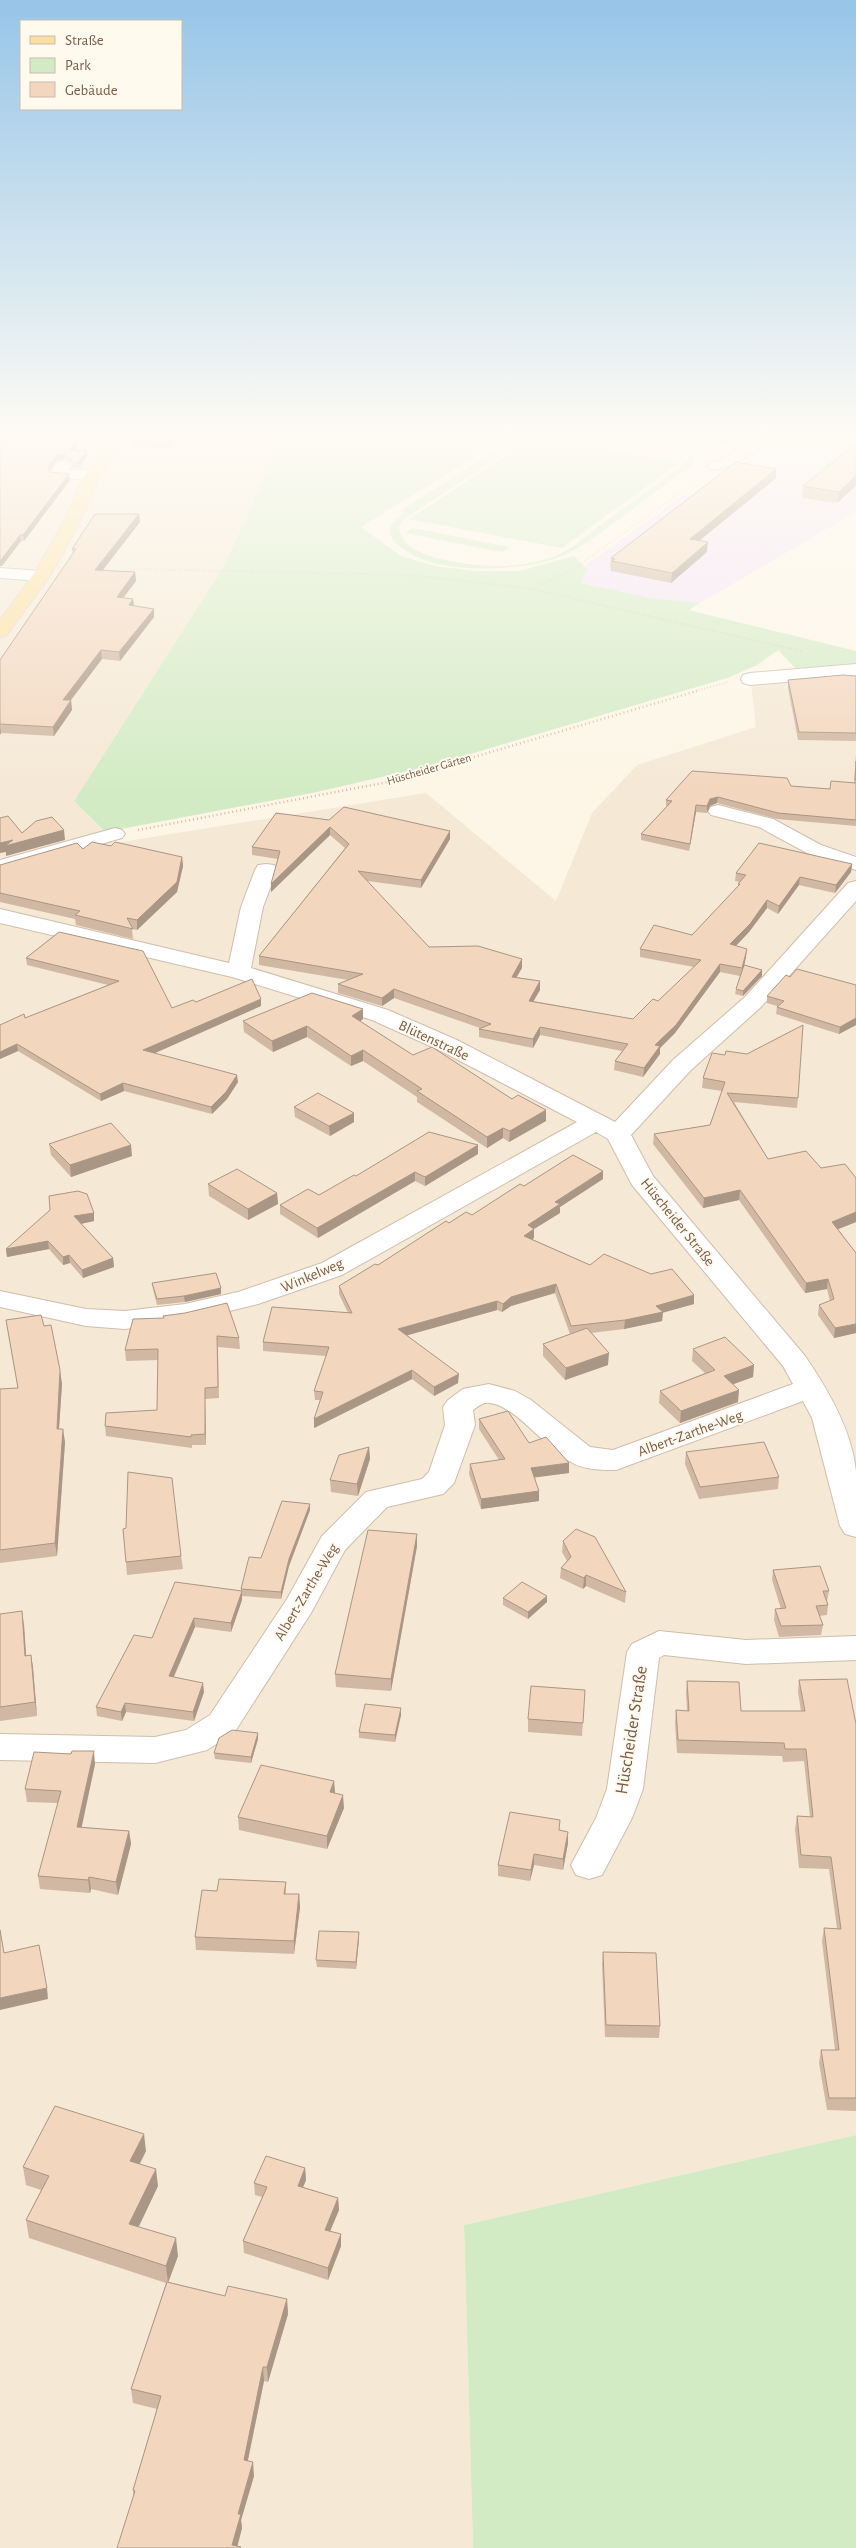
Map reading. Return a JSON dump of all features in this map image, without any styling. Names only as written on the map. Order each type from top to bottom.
[{"type":"main road","points":[[0,632],[42,576],[54,555]]},
{"type":"street","points":[[0,573],[42,576]]},
{"type":"street","points":[[750,679],[856,670]]},
{"type":"street","points":[[718,811],[766,823],[814,850],[856,864]]},
{"type":"street","points":[[0,866],[115,834]]},
{"type":"street","points":[[239,972],[252,908],[266,870]]},
{"type":"street","points":[[606,1129],[753,1002],[856,888]]},
{"type":"street","name":"Blütenstraße","points":[[0,916],[239,972],[380,1015],[448,1045],[606,1129]]},
{"type":"street","name":"Winkelweg","points":[[0,1299],[98,1319],[152,1318],[225,1304],[286,1288],[332,1269],[606,1129]]},
{"type":"street","name":"Hüscheider Straße","points":[[606,1129],[642,1179],[795,1362],[827,1418],[856,1526]]},
{"type":"street","name":"Albert-Zarthe-Weg","points":[[0,1747],[155,1750],[195,1741],[222,1724],[300,1604],[333,1544],[377,1499],[432,1487],[443,1476],[460,1425],[458,1407],[467,1398],[480,1393],[494,1392],[509,1398],[580,1455],[597,1460],[616,1460],[811,1388]]},
{"type":"street","name":"Hüscheider Straße","points":[[589,1865],[625,1790],[632,1738],[636,1680],[644,1652],[659,1643],[746,1652],[856,1648]]},
{"type":"path","points":[[532,589],[575,568],[594,555]]},
{"type":"path","points":[[139,569],[410,574],[532,589],[808,652]]},
{"type":"path","name":"Hüscheider Gärten","points":[[115,834],[393,780],[733,680],[750,679]]},
{"type":"shaded area","points":[[0,555],[229,555],[224,566],[74,801],[115,843],[426,793],[556,901],[592,813],[637,765],[756,727],[751,684],[856,673],[856,2135],[464,2225],[473,2548],[0,2548]]},
{"type":"shaded area","points":[[600,555],[782,555],[700,603],[650,598],[581,583],[587,569],[584,566]]},
{"type":"green space","points":[[229,555],[399,555],[435,566],[475,571],[519,571],[574,556],[587,569],[581,583],[650,598],[700,603],[689,610],[856,651],[856,667],[799,672],[778,650],[757,665],[727,678],[433,765],[317,792],[105,832],[74,801],[224,566]]},
{"type":"green space","points":[[414,555],[427,555],[465,564],[500,566],[536,562],[556,555],[564,555],[530,565],[489,568],[467,568],[425,560]]},
{"type":"green space","points":[[856,2135],[856,2548],[473,2548],[464,2225]]},
{"type":"building","points":[[72,555],[107,555],[95,570],[135,572],[117,597],[133,599],[129,605],[154,609],[119,652],[101,650],[63,700],[71,700],[53,727],[0,724],[0,660]]},
{"type":"building","points":[[615,555],[693,555],[672,573],[612,561],[615,559],[611,558]]},
{"type":"building","points":[[843,675],[856,676],[856,733],[799,732],[788,680]]},
{"type":"building","points":[[692,771],[787,778],[791,786],[830,789],[831,781],[856,783],[856,820],[778,813],[718,797],[710,799],[707,806],[696,805],[690,844],[641,834],[672,801],[666,800]]},
{"type":"building","points":[[344,807],[450,831],[421,880],[358,871],[429,947],[478,946],[522,959],[512,977],[540,981],[529,1001],[633,1019],[653,999],[658,1001],[701,960],[640,949],[654,925],[692,935],[740,884],[738,884],[746,875],[736,873],[759,843],[852,864],[836,885],[800,877],[779,906],[767,900],[750,924],[730,944],[747,949],[742,968],[720,964],[676,1025],[655,1045],[660,1046],[644,1068],[615,1061],[628,1044],[540,1027],[533,1039],[479,1029],[491,1024],[394,989],[382,998],[338,984],[363,974],[259,956],[349,844],[330,827],[271,884],[280,851],[252,847],[276,813],[329,820]]},
{"type":"building","points":[[8,816],[22,833],[36,821],[52,817],[64,830],[5,846],[13,840],[0,843],[0,818]]},
{"type":"building","points":[[92,842],[111,846],[115,842],[182,857],[177,882],[137,920],[127,918],[133,929],[75,915],[80,911],[0,893],[0,865],[77,843],[83,849]]},
{"type":"building","points":[[59,932],[143,951],[172,1008],[193,1000],[196,1002],[252,979],[261,999],[143,1050],[237,1075],[226,1092],[211,1107],[123,1083],[100,1094],[17,1044],[0,1052],[0,1025],[24,1014],[25,1018],[119,981],[26,958]]},
{"type":"building","points":[[744,965],[762,970],[743,991],[736,989]]},
{"type":"building","points":[[797,969],[856,985],[856,1018],[840,1027],[777,1007],[784,1001],[767,996],[786,975],[790,977]]},
{"type":"building","points":[[312,993],[363,1009],[352,1016],[413,1055],[432,1047],[512,1099],[518,1095],[546,1110],[510,1131],[503,1128],[487,1137],[417,1091],[422,1089],[363,1050],[351,1056],[307,1026],[272,1041],[243,1021]]},
{"type":"building","points":[[803,1025],[798,1098],[727,1093],[768,1159],[806,1151],[821,1168],[845,1164],[856,1178],[856,1212],[832,1222],[856,1253],[856,1324],[835,1328],[819,1305],[834,1299],[828,1279],[806,1283],[740,1190],[704,1198],[654,1134],[710,1125],[725,1082],[703,1078],[712,1053],[725,1055],[726,1051],[747,1054]]},
{"type":"building","points":[[318,1093],[354,1113],[329,1126],[294,1107]]},
{"type":"building","points":[[111,1123],[131,1145],[70,1165],[49,1144]]},
{"type":"building","points":[[429,1132],[478,1145],[425,1177],[415,1172],[317,1228],[280,1205],[308,1189],[319,1195],[354,1175],[356,1176]]},
{"type":"building","points":[[573,1155],[603,1171],[555,1202],[560,1204],[528,1225],[534,1229],[524,1236],[590,1265],[604,1254],[651,1274],[672,1269],[694,1295],[656,1306],[663,1312],[625,1320],[571,1326],[556,1284],[511,1297],[503,1304],[497,1301],[398,1329],[459,1374],[434,1387],[412,1370],[314,1419],[323,1392],[314,1391],[329,1347],[263,1342],[272,1307],[352,1313],[339,1286],[375,1264],[378,1265],[446,1221],[449,1223],[466,1212],[472,1215],[520,1184],[524,1186]]},
{"type":"building","points":[[237,1169],[277,1193],[248,1209],[208,1184]]},
{"type":"building","points":[[78,1191],[87,1194],[94,1213],[74,1216],[113,1258],[82,1270],[69,1255],[63,1257],[48,1241],[6,1249],[50,1210],[49,1196]]},
{"type":"building","points":[[216,1273],[221,1288],[184,1296],[157,1299],[152,1283]]},
{"type":"building","points":[[227,1303],[239,1338],[217,1336],[218,1387],[205,1388],[205,1434],[191,1435],[191,1437],[105,1426],[106,1413],[157,1410],[158,1349],[125,1350],[133,1319],[164,1318],[163,1316]]},
{"type":"building","points":[[41,1315],[44,1326],[51,1325],[60,1370],[57,1429],[63,1429],[55,1543],[0,1550],[0,1389],[18,1388],[6,1320]]},
{"type":"building","points":[[587,1328],[609,1353],[566,1368],[543,1344]]},
{"type":"building","points":[[725,1337],[754,1365],[724,1376],[739,1390],[681,1411],[660,1391],[715,1370],[693,1349]]},
{"type":"building","points":[[508,1411],[529,1443],[546,1437],[569,1463],[531,1468],[539,1491],[481,1499],[470,1464],[505,1459],[479,1419]]},
{"type":"building","points":[[764,1442],[779,1477],[700,1487],[686,1452]]},
{"type":"building","points":[[369,1447],[357,1484],[330,1480],[339,1455]]},
{"type":"building","points":[[128,1472],[172,1478],[181,1556],[126,1562],[123,1529],[126,1528]]},
{"type":"building","points":[[282,1501],[310,1504],[289,1559],[281,1592],[241,1589],[249,1557],[261,1558]]},
{"type":"building","points":[[576,1529],[595,1537],[626,1592],[586,1575],[584,1578],[561,1568],[571,1557],[563,1541]]},
{"type":"building","points":[[368,1530],[417,1534],[391,1679],[335,1674]]},
{"type":"building","points":[[820,1566],[829,1591],[823,1591],[828,1605],[816,1606],[823,1625],[781,1626],[775,1609],[786,1608],[773,1570]]},
{"type":"building","points":[[175,1582],[242,1591],[231,1623],[194,1618],[169,1676],[203,1683],[193,1712],[125,1703],[121,1712],[96,1707],[134,1635],[152,1638]]},
{"type":"building","points":[[522,1582],[547,1596],[528,1612],[503,1598]]},
{"type":"building","points":[[22,1611],[25,1656],[31,1655],[35,1702],[0,1707],[0,1614]]},
{"type":"building","points":[[847,1679],[856,1724],[856,2098],[829,2098],[821,2050],[839,2050],[824,1928],[841,1929],[831,1857],[801,1855],[797,1816],[813,1817],[806,1749],[785,1749],[784,1743],[678,1740],[676,1710],[689,1711],[687,1681],[739,1682],[741,1711],[805,1711],[799,1680]]},
{"type":"building","points":[[531,1686],[585,1690],[583,1723],[528,1719]]},
{"type":"building","points":[[365,1704],[401,1708],[395,1735],[359,1732]]},
{"type":"building","points":[[232,1730],[258,1733],[251,1757],[214,1753],[219,1738]]},
{"type":"building","points":[[72,1751],[94,1751],[77,1827],[129,1831],[116,1882],[89,1877],[88,1880],[38,1876],[61,1791],[25,1789],[34,1752],[71,1754]]},
{"type":"building","points":[[261,1765],[334,1781],[330,1792],[343,1795],[327,1836],[238,1817]]},
{"type":"building","points":[[510,1812],[560,1820],[559,1830],[568,1832],[563,1859],[534,1854],[531,1870],[498,1865]]},
{"type":"building","points":[[219,1879],[286,1882],[284,1894],[299,1894],[294,1941],[195,1937],[202,1890],[217,1891]]},
{"type":"building","points":[[0,1930],[4,1953],[39,1945],[47,1988],[0,1998]]},
{"type":"building","points":[[319,1931],[359,1932],[356,1962],[316,1960]]},
{"type":"building","points":[[603,1952],[656,1953],[660,2026],[606,2025]]},
{"type":"building","points":[[55,2106],[144,2134],[130,2161],[156,2169],[129,2224],[176,2238],[166,2266],[26,2220],[49,2176],[23,2167]]},
{"type":"building","points":[[266,2156],[305,2168],[298,2186],[338,2198],[325,2230],[341,2234],[328,2268],[243,2241],[267,2187],[254,2183]]},
{"type":"building","points":[[167,2282],[225,2296],[228,2286],[287,2299],[267,2367],[263,2367],[244,2460],[253,2462],[238,2514],[241,2514],[232,2545],[240,2548],[117,2548],[161,2396],[131,2389]]}]
